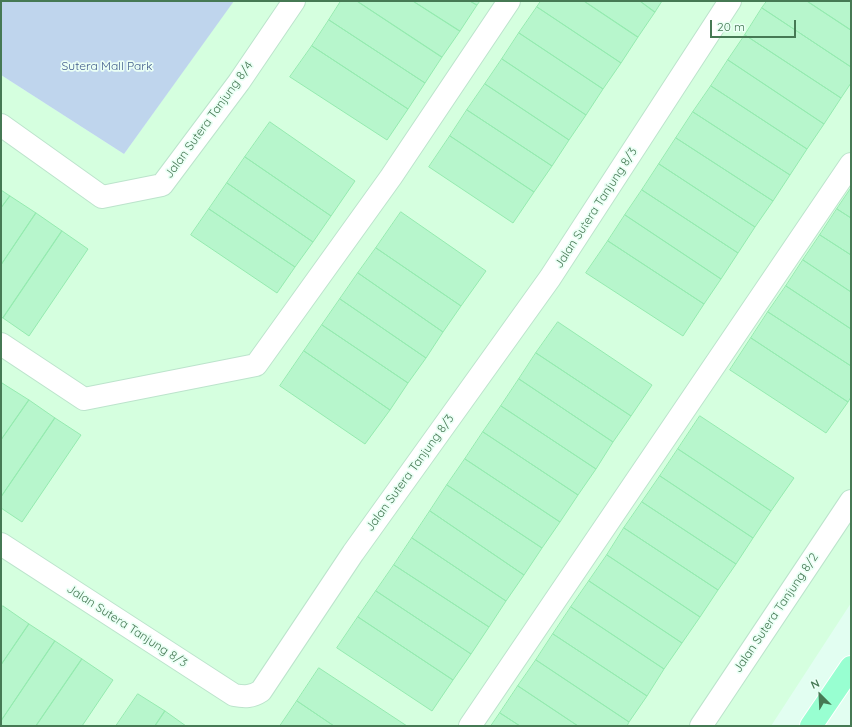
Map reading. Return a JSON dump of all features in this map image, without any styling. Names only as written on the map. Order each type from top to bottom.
[{"type":"main road","points":[[812,726],[851,667]]},
{"type":"street","name":"Jalan Sutera Tanjung 8/4","points":[[1,125],[102,197],[162,185],[239,82],[294,1]]},
{"type":"street","points":[[1,344],[84,399],[256,365],[391,177],[509,1]]},
{"type":"street","name":"Jalan Sutera Tanjung 8/3","points":[[1,544],[234,695],[246,697],[255,695],[261,691],[353,552],[550,278],[730,1]]},
{"type":"street","points":[[470,726],[851,164]]},
{"type":"street","name":"Jalan Sutera Tanjung 8/2","points":[[701,726],[851,500]]},
{"type":"shaded area","points":[[233,1],[851,1],[851,603],[771,726],[1,726],[1,75],[124,154]]},
{"type":"green space","name":"Sutera Mall Park","points":[[1,1],[234,1],[124,154],[1,75]]},
{"type":"building","points":[[341,1],[357,1],[442,57],[425,83],[329,20]]},
{"type":"building","points":[[357,1],[413,1],[460,31],[442,57]]},
{"type":"building","points":[[413,1],[470,1],[477,5],[460,31]]},
{"type":"building","points":[[470,1],[480,1],[477,5]]},
{"type":"building","points":[[541,1],[584,1],[638,37],[621,63],[537,7]]},
{"type":"building","points":[[584,1],[640,1],[655,12],[638,37]]},
{"type":"building","points":[[640,1],[662,1],[655,12]]},
{"type":"building","points":[[767,1],[807,1],[851,30],[851,67],[762,8]]},
{"type":"building","points":[[807,1],[851,1],[851,30]]},
{"type":"building","points":[[537,7],[621,63],[603,89],[519,33]]},
{"type":"building","points":[[762,8],[851,67],[851,83],[841,98],[745,35]]},
{"type":"building","points":[[329,20],[425,83],[408,109],[312,46]]},
{"type":"building","points":[[519,33],[603,89],[586,115],[502,59]]},
{"type":"building","points":[[745,35],[841,98],[824,124],[728,60]]},
{"type":"building","points":[[312,46],[408,109],[387,140],[290,77]]},
{"type":"building","points":[[502,59],[586,115],[569,140],[485,84]]},
{"type":"building","points":[[728,60],[824,124],[807,149],[711,86]]},
{"type":"building","points":[[485,84],[569,140],[552,166],[467,110]]},
{"type":"building","points":[[711,86],[807,149],[790,175],[693,112]]},
{"type":"building","points":[[467,110],[552,166],[534,192],[450,136]]},
{"type":"building","points":[[693,112],[790,175],[773,201],[676,138]]},
{"type":"building","points":[[270,122],[355,181],[331,216],[245,157]]},
{"type":"building","points":[[450,136],[534,192],[513,223],[429,167]]},
{"type":"building","points":[[676,138],[773,201],[755,227],[659,164]]},
{"type":"building","points":[[245,157],[331,216],[313,242],[227,183]]},
{"type":"building","points":[[659,164],[755,227],[738,253],[642,190]]},
{"type":"building","points":[[227,183],[313,242],[295,267],[209,209]]},
{"type":"building","points":[[851,188],[851,218],[837,209]]},
{"type":"building","points":[[1,190],[10,196],[1,208]]},
{"type":"building","points":[[642,190],[738,253],[721,279],[625,215]]},
{"type":"building","points":[[10,196],[36,213],[1,265],[1,208]]},
{"type":"building","points":[[209,209],[295,267],[277,293],[191,235]]},
{"type":"building","points":[[837,209],[851,218],[851,255],[820,235]]},
{"type":"building","points":[[401,212],[486,271],[461,306],[376,248]]},
{"type":"building","points":[[36,213],[62,231],[3,318],[1,317],[1,265]]},
{"type":"building","points":[[625,215],[721,279],[704,304],[608,241]]},
{"type":"building","points":[[62,231],[88,249],[29,336],[3,318]]},
{"type":"building","points":[[820,235],[851,255],[851,292],[803,260]]},
{"type":"building","points":[[608,241],[704,304],[683,336],[586,273]]},
{"type":"building","points":[[376,248],[461,306],[443,332],[358,273]]},
{"type":"building","points":[[803,260],[851,292],[851,329],[786,286]]},
{"type":"building","points":[[358,273],[443,332],[426,358],[340,299]]},
{"type":"building","points":[[786,286],[851,329],[851,366],[768,312]]},
{"type":"building","points":[[340,299],[426,358],[408,383],[322,325]]},
{"type":"building","points":[[768,312],[851,366],[851,397],[848,402],[751,338]]},
{"type":"building","points":[[558,322],[652,385],[631,416],[536,353]]},
{"type":"building","points":[[322,325],[408,383],[390,410],[304,351]]},
{"type":"building","points":[[751,338],[848,402],[826,433],[730,370]]},
{"type":"building","points":[[304,351],[390,410],[365,444],[280,386]]},
{"type":"building","points":[[536,353],[631,416],[613,442],[519,379]]},
{"type":"building","points":[[519,379],[613,442],[596,469],[501,406]]},
{"type":"building","points":[[2,383],[29,400],[1,440],[1,384]]},
{"type":"building","points":[[29,400],[55,418],[1,497],[1,440]]},
{"type":"building","points":[[501,406],[596,469],[578,495],[483,432]]},
{"type":"building","points":[[700,416],[794,478],[771,511],[678,449]]},
{"type":"building","points":[[55,418],[81,435],[22,522],[1,508],[1,497]]},
{"type":"building","points":[[483,432],[578,495],[560,522],[465,459]]},
{"type":"building","points":[[678,449],[771,511],[753,538],[660,476]]},
{"type":"building","points":[[465,459],[560,522],[542,548],[447,485]]},
{"type":"building","points":[[660,476],[753,538],[736,564],[642,502]]},
{"type":"building","points":[[447,485],[542,548],[524,575],[430,511]]},
{"type":"building","points":[[642,502],[736,564],[718,590],[624,528]]},
{"type":"building","points":[[430,511],[524,575],[506,601],[412,538]]},
{"type":"building","points":[[624,528],[718,590],[700,617],[607,555]]},
{"type":"building","points":[[412,538],[506,601],[489,627],[394,565]]},
{"type":"building","points":[[607,555],[700,617],[682,643],[589,581]]},
{"type":"building","points":[[394,565],[489,627],[471,654],[376,591]]},
{"type":"building","points":[[589,581],[682,643],[664,669],[571,607]]},
{"type":"building","points":[[376,591],[471,654],[453,680],[358,617]]},
{"type":"building","points":[[3,606],[29,624],[1,665],[1,608]]},
{"type":"building","points":[[571,607],[664,669],[647,696],[553,634]]},
{"type":"building","points":[[358,617],[453,680],[432,711],[337,648]]},
{"type":"building","points":[[29,624],[55,641],[1,721],[1,665]]},
{"type":"building","points":[[553,634],[647,696],[629,722],[536,660]]},
{"type":"building","points":[[55,641],[82,659],[36,726],[1,726],[1,721]]},
{"type":"building","points":[[82,659],[113,680],[82,726],[36,726]]},
{"type":"building","points":[[536,660],[629,722],[627,726],[578,726],[518,686]]},
{"type":"building","points":[[319,668],[407,726],[334,726],[297,701]]},
{"type":"building","points":[[518,686],[578,726],[520,726],[500,713]]},
{"type":"building","points":[[138,694],[165,711],[155,726],[116,726]]},
{"type":"building","points":[[297,701],[334,726],[280,726]]},
{"type":"building","points":[[165,711],[186,726],[155,726]]},
{"type":"building","points":[[500,713],[520,726],[491,726]]}]
